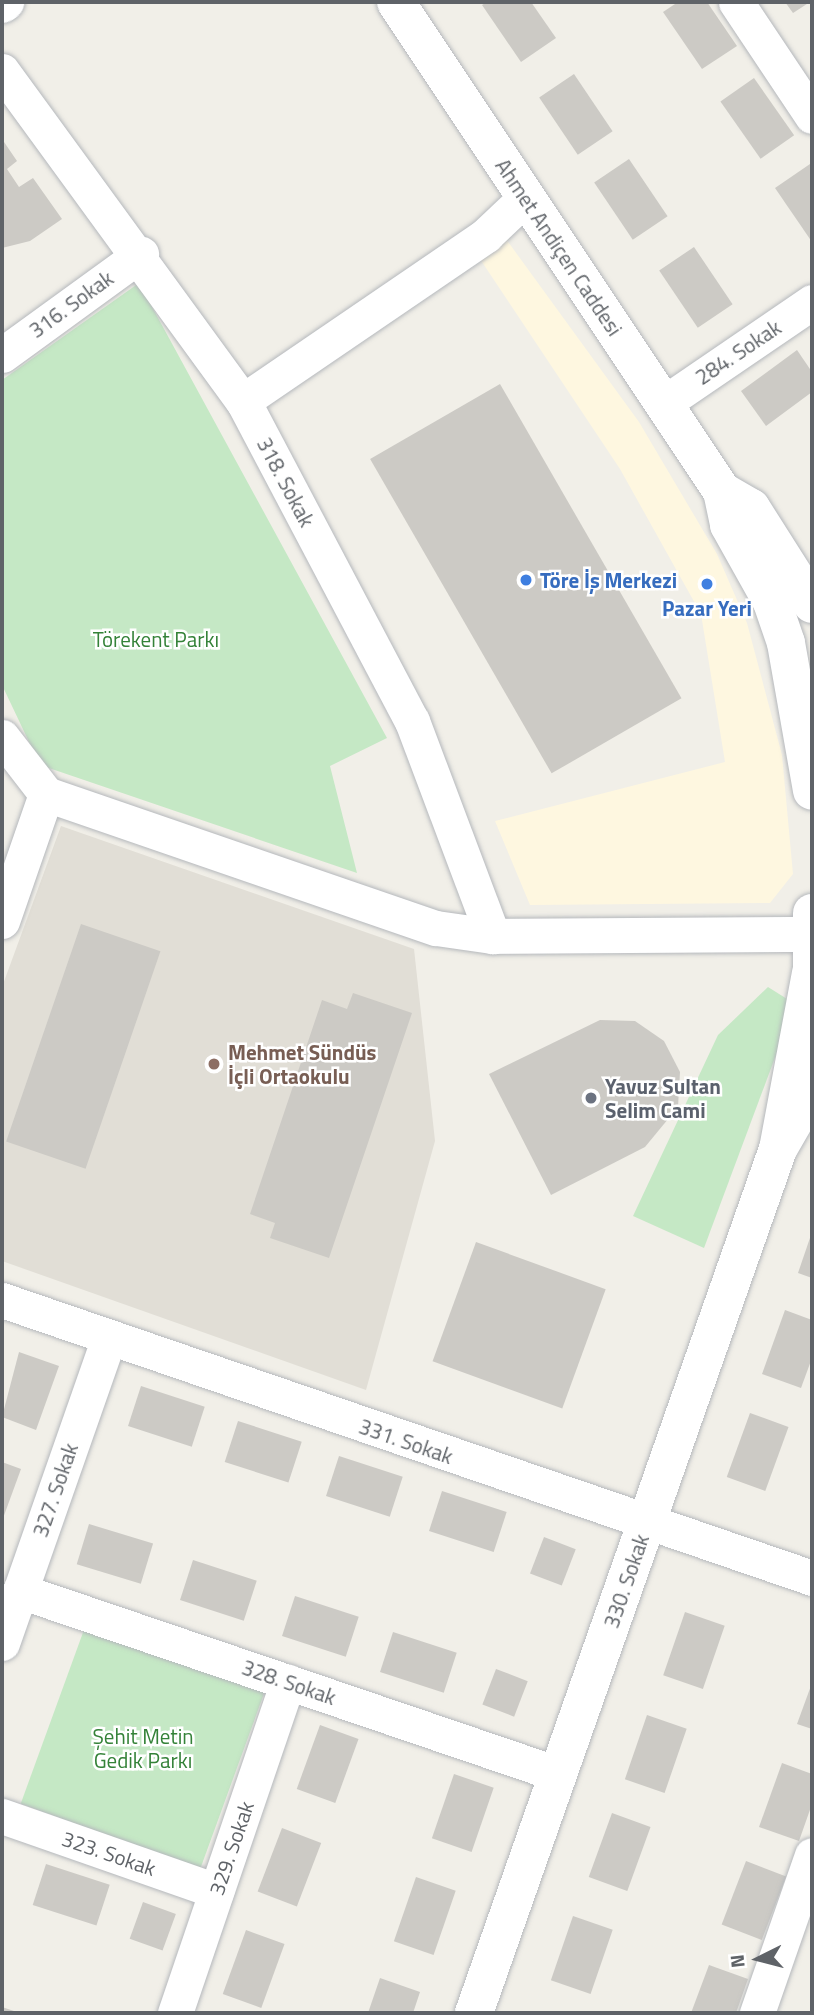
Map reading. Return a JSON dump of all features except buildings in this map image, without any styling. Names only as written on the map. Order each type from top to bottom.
[{"type":"street","name":"Ahmet Andiçen Caddesi","points":[[396,2],[722,491],[729,525],[772,602],[786,643],[812,791]]},
{"type":"street","points":[[736,2],[812,116]]},
{"type":"street","name":"318. Sokak","points":[[2,71],[141,254],[243,401],[412,721],[493,936]]},
{"type":"street","points":[[243,401],[486,235],[526,197]]},
{"type":"street","name":"316. Sokak","points":[[2,355],[141,254]]},
{"type":"street","name":"284. Sokak","points":[[664,403],[812,302]]},
{"type":"street","name":"Ahmet Andiçen Caddesi","points":[[722,491],[751,508],[812,604]]},
{"type":"street","points":[[2,737],[46,794],[416,922],[493,936],[811,924],[812,974]]},
{"type":"street","points":[[2,921],[46,794]]},
{"type":"street","name":"330. Sokak","points":[[474,2013],[778,1149],[812,974]]},
{"type":"street","name":"330. Sokak","points":[[778,1149],[812,1090]]},
{"type":"street","name":"331. Sokak","points":[[2,1300],[812,1578]]},
{"type":"street","name":"327. Sokak","points":[[2,1643],[109,1338]]},
{"type":"street","name":"328. Sokak","points":[[20,1591],[558,1774]]},
{"type":"street","name":"329. Sokak","points":[[175,2013],[288,1682]]},
{"type":"street","name":"323. Sokak","points":[[2,1816],[216,1891]]},
{"type":"street","points":[[757,2013],[812,1855]]},
{"type":"shaded area","name":"Pazar Yeri","points":[[506,239],[639,422],[717,554],[747,623],[782,755],[793,874],[770,903],[530,905],[495,821],[725,762],[701,614],[620,469],[478,256]]},
{"type":"shaded area","name":"Mehmet Sündüs İçli Ortaokulu","points":[[61,826],[414,949],[435,1141],[366,1390],[2,1261],[2,987]]},
{"type":"green space","name":"Törekent Parkı","points":[[139,283],[387,738],[330,766],[357,873],[40,765],[2,685],[2,380]]},
{"type":"green space","points":[[768,987],[795,1004],[704,1248],[633,1216],[718,1035]]},
{"type":"green space","name":"Şehit Metin Gedik Parkı","points":[[85,1627],[264,1692],[200,1869],[21,1804]]},
{"type":"place","name":"Töre İş Merkezi","points":[[526,580]]},
{"type":"place","name":"Pazar Yeri","points":[[707,584]]},
{"type":"place","name":"Mehmet Sündüs İçli Ortaokulu","points":[[214,1064]]},
{"type":"place","name":"Yavuz Sultan Selim Cami","points":[[591,1098]]}]
